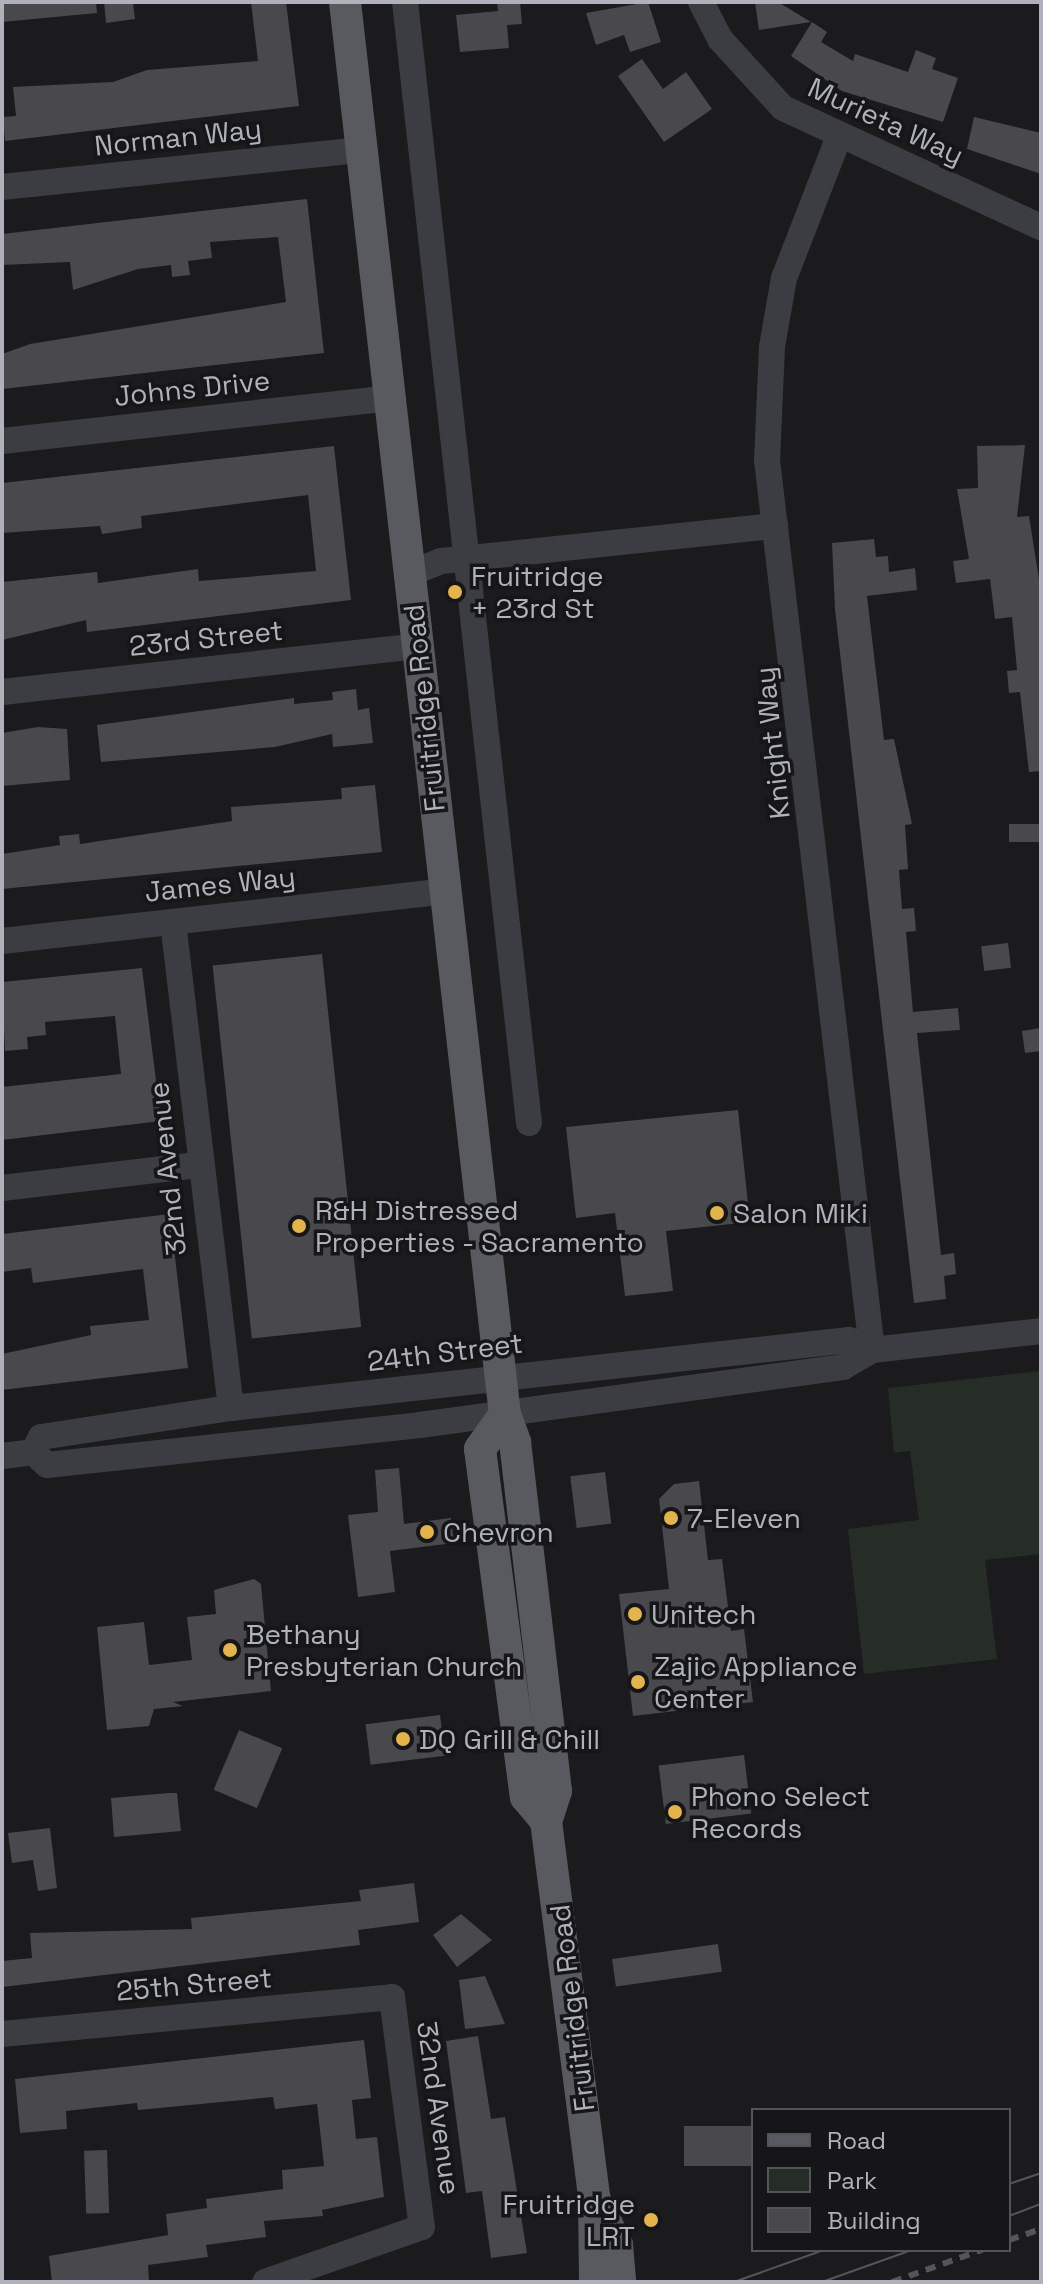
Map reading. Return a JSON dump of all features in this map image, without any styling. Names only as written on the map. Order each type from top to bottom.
[{"type":"main road","name":"Fruitridge Road","points":[[345,2],[505,1414],[480,1449],[526,1797],[546,1821],[594,2197],[595,2282]]},
{"type":"main road","name":"Fruitridge Road","points":[[594,2197],[617,2245],[620,2282]]},
{"type":"street","points":[[405,2],[470,558],[529,1123]]},
{"type":"street","name":"Murieta Way","points":[[701,2],[758,86],[838,139],[1041,227]]},
{"type":"street","name":"Knight Way","points":[[838,139],[796,237],[772,347],[767,460],[872,1350]]},
{"type":"street","name":"Norman Way","points":[[2,187],[361,150]]},
{"type":"street","name":"Johns Drive","points":[[2,441],[390,398]]},
{"type":"street","points":[[409,574],[470,558],[775,526]]},
{"type":"street","name":"23rd Street","points":[[2,692],[417,646]]},
{"type":"street","name":"James Way","points":[[2,941],[445,891]]},
{"type":"street","name":"32nd Avenue","points":[[173,922],[198,1165],[231,1408]]},
{"type":"street","points":[[2,1188],[198,1165]]},
{"type":"street","name":"24th Street","points":[[33,1452],[47,1465],[505,1414],[843,1367],[872,1350],[1041,1331]]},
{"type":"street","name":"24th Street","points":[[33,1452],[41,1437],[231,1408],[849,1340],[872,1350]]},
{"type":"street","name":"24th Street","points":[[2,1456],[33,1452]]},
{"type":"street","name":"32nd Avenue","points":[[265,2282],[422,2227],[392,1997]]},
{"type":"street","name":"25th Street","points":[[2,2034],[392,1997]]},
{"type":"green space","points":[[1041,1371],[1041,1554],[985,1560],[997,1659],[864,1674],[848,1529],[919,1520],[910,1451],[894,1453],[888,1388]]},
{"type":"building","points":[[2,2],[96,2],[97,13],[2,22]]},
{"type":"building","points":[[104,2],[133,2],[135,19],[106,23]]},
{"type":"building","points":[[251,2],[286,2],[299,106],[5,141],[3,117],[16,116],[13,87],[113,82],[147,70],[258,61]]},
{"type":"building","points":[[497,2],[520,2],[522,24],[507,25],[509,48],[460,52],[456,15],[498,11]]},
{"type":"building","points":[[648,2],[661,42],[630,52],[624,35],[596,45],[586,13]]},
{"type":"building","points":[[755,2],[778,2],[811,22],[759,30]]},
{"type":"building","points":[[812,22],[827,32],[821,42],[853,61],[855,54],[908,72],[916,50],[936,58],[932,69],[958,78],[943,122],[842,91],[791,56]]},
{"type":"building","points":[[642,59],[663,89],[686,72],[712,109],[664,142],[618,76]]},
{"type":"building","points":[[974,117],[1041,133],[1041,174],[967,149]]},
{"type":"building","points":[[307,199],[324,353],[2,389],[2,354],[30,344],[286,302],[278,237],[210,242],[212,258],[188,261],[190,275],[172,277],[171,265],[138,269],[73,290],[70,262],[2,265],[2,234]]},
{"type":"building","points":[[1025,445],[1017,517],[1029,516],[1041,592],[1041,771],[1029,772],[1020,692],[1009,693],[1007,671],[1017,670],[1012,617],[995,619],[990,579],[956,583],[953,561],[969,559],[957,489],[978,488],[977,446]]},
{"type":"building","points":[[334,446],[351,600],[87,632],[86,620],[2,640],[2,582],[97,572],[98,583],[198,569],[199,581],[316,571],[308,495],[141,516],[142,528],[102,534],[100,526],[2,533],[2,483]]},
{"type":"building","points":[[874,539],[876,557],[888,556],[889,572],[915,568],[917,590],[867,596],[884,740],[894,739],[912,824],[905,825],[908,869],[899,870],[902,909],[914,908],[916,931],[906,932],[913,1012],[958,1008],[960,1030],[917,1033],[941,1255],[954,1253],[956,1274],[944,1276],[946,1299],[914,1303],[835,609],[832,543]]},
{"type":"building","points":[[356,689],[358,710],[369,708],[373,743],[333,747],[332,734],[275,747],[101,762],[97,725],[294,698],[294,704],[333,700],[332,692]]},
{"type":"building","points":[[38,727],[67,729],[70,780],[2,786],[2,733]]},
{"type":"building","points":[[375,785],[382,852],[2,889],[2,854],[60,845],[59,836],[79,834],[80,844],[232,821],[231,807],[342,799],[341,788]]},
{"type":"building","points":[[1009,824],[1041,824],[1041,842],[1009,842]]},
{"type":"building","points":[[1008,943],[1011,968],[984,971],[981,946]]},
{"type":"building","points":[[322,954],[361,1327],[252,1338],[213,965]]},
{"type":"building","points":[[142,968],[161,1121],[2,1140],[2,1087],[121,1074],[115,1016],[45,1022],[46,1035],[27,1037],[28,1049],[5,1051],[2,982]]},
{"type":"building","points":[[1041,1028],[1041,1051],[1025,1053],[1022,1031]]},
{"type":"building","points":[[738,1110],[750,1222],[666,1231],[673,1291],[625,1296],[615,1213],[576,1218],[566,1127]]},
{"type":"building","points":[[170,1214],[188,1368],[2,1390],[2,1354],[91,1335],[90,1326],[149,1320],[143,1269],[33,1283],[31,1268],[2,1272],[2,1234]]},
{"type":"building","points":[[399,1468],[404,1524],[451,1518],[454,1543],[390,1551],[395,1592],[358,1597],[348,1515],[378,1512],[375,1470]]},
{"type":"building","points":[[605,1472],[611,1524],[577,1528],[570,1476]]},
{"type":"building","points":[[699,1481],[708,1560],[722,1559],[731,1631],[744,1629],[753,1702],[633,1716],[619,1594],[669,1589],[659,1499],[674,1484]]},
{"type":"building","name":"Bethany Presbyterian Church","points":[[254,1579],[261,1584],[271,1691],[173,1702],[183,1706],[154,1709],[149,1726],[107,1730],[97,1627],[144,1622],[149,1665],[192,1660],[187,1617],[216,1614],[214,1590]]},
{"type":"building","points":[[440,1715],[445,1756],[371,1765],[366,1724]]},
{"type":"building","points":[[239,1730],[282,1748],[257,1808],[214,1790]]},
{"type":"building","points":[[744,1755],[751,1814],[666,1824],[659,1765]]},
{"type":"building","points":[[177,1793],[181,1831],[114,1837],[111,1798]]},
{"type":"building","points":[[50,1828],[57,1888],[38,1891],[33,1860],[12,1863],[8,1833]]},
{"type":"building","points":[[414,1883],[419,1922],[358,1930],[360,1945],[2,1987],[2,1961],[32,1958],[30,1933],[192,1929],[191,1918],[361,1901],[359,1890]]},
{"type":"building","points":[[461,1914],[492,1940],[457,1967],[433,1935]]},
{"type":"building","points":[[718,1944],[722,1972],[616,1987],[612,1959]]},
{"type":"building","points":[[485,1976],[505,2024],[465,2029],[459,1980]]},
{"type":"building","points":[[478,2036],[491,2119],[505,2117],[527,2253],[491,2258],[482,2191],[466,2193],[446,2041]]},
{"type":"building","points":[[364,2040],[371,2098],[352,2100],[356,2139],[377,2137],[384,2197],[322,2210],[323,2216],[264,2221],[266,2237],[206,2245],[208,2257],[148,2265],[149,2281],[52,2282],[49,2256],[168,2235],[166,2214],[207,2208],[206,2199],[283,2189],[282,2170],[324,2166],[317,2104],[275,2109],[273,2097],[138,2110],[137,2103],[66,2111],[67,2129],[20,2133],[15,2079]]},
{"type":"building","points":[[684,2126],[751,2126],[751,2166],[684,2166]]},
{"type":"building","points":[[107,2150],[109,2213],[86,2214],[84,2151]]},
{"type":"tram line","points":[[1011,2183],[1041,2173]]},
{"type":"tram line","points":[[1011,2215],[1041,2204]]},
{"type":"tram line","points":[[734,2282],[818,2252]]},
{"type":"tram line","points":[[822,2282],[906,2252]]},
{"type":"railway","points":[[1011,2239],[1041,2229]]},
{"type":"railway","points":[[892,2282],[976,2252]]},
{"type":"place","name":"Fruitridge + 23rd St","points":[[455,592]]},
{"type":"place","name":"Salon Miki","points":[[717,1213]]},
{"type":"place","name":"R&H Distressed Properties - Sacramento","points":[[299,1226]]},
{"type":"place","name":"7-Eleven","points":[[671,1518]]},
{"type":"place","name":"Chevron","points":[[427,1532]]},
{"type":"place","name":"Unitech","points":[[635,1614]]},
{"type":"place","name":"Bethany Presbyterian Church","points":[[230,1650]]},
{"type":"place","name":"Zajic Appliance Center","points":[[638,1682]]},
{"type":"place","name":"DQ Grill & Chill","points":[[403,1739]]},
{"type":"place","name":"Phono Select Records","points":[[675,1812]]},
{"type":"place","name":"Fruitridge LRT","points":[[651,2220]]}]
